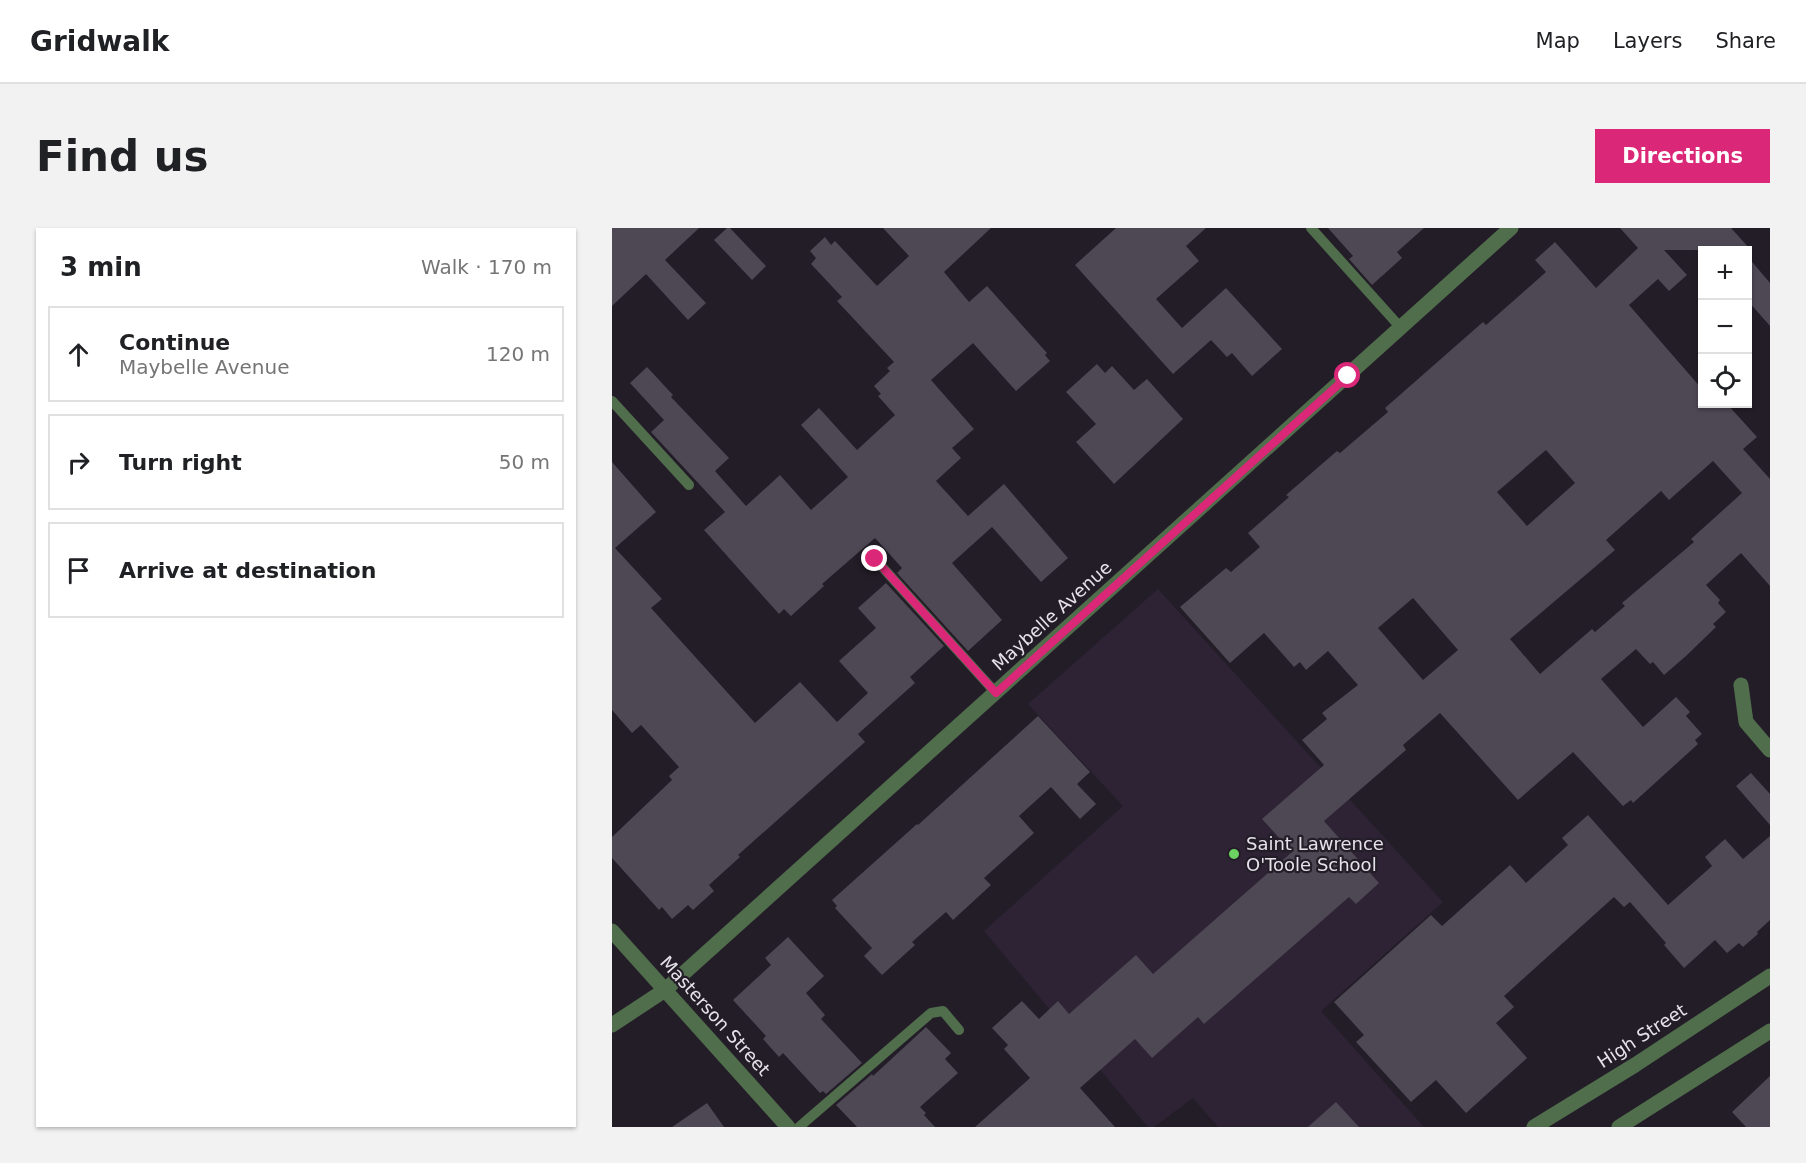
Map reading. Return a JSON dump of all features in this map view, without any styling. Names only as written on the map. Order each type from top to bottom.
[{"type":"street","name":"Maybelle Avenue","points":[[612,1025],[665,990],[1511,228]]},
{"type":"street","points":[[1741,685],[1746,722],[1770,750]]},
{"type":"street","name":"Masterson Street","points":[[612,931],[788,1127]]},
{"type":"street","name":"High Street","points":[[1534,1127],[1635,1065],[1770,976]]},
{"type":"street","points":[[1619,1127],[1770,1031]]},
{"type":"lane","points":[[1311,228],[1401,328]]},
{"type":"lane","points":[[612,401],[689,485]]},
{"type":"lane","points":[[875,559],[996,693]]},
{"type":"lane","points":[[799,1127],[931,1013],[944,1011],[959,1030]]},
{"type":"shaded area","name":"Saint Lawrence O'Toole School","points":[[1158,589],[1443,902],[1321,1011],[1424,1127],[1218,1127],[1193,1098],[1154,1127],[1148,1127],[984,931],[1123,806],[1028,704]]},
{"type":"building","points":[[612,228],[699,228],[665,260],[706,303],[688,320],[646,274],[612,306]]},
{"type":"building","points":[[730,228],[766,266],[752,280],[714,240]]},
{"type":"building","points":[[883,228],[991,228],[944,272],[969,302],[987,286],[1047,353],[1045,355],[1050,361],[1016,391],[973,343],[931,380],[974,429],[952,448],[961,458],[936,481],[968,516],[1004,484],[1068,558],[1041,582],[992,527],[952,563],[1002,620],[968,651],[897,573],[902,568],[875,538],[822,584],[824,586],[791,616],[784,609],[779,614],[704,530],[725,512],[651,432],[664,420],[630,383],[647,367],[673,395],[671,397],[729,458],[715,471],[746,506],[780,475],[811,510],[848,477],[801,425],[819,408],[857,450],[895,415],[878,396],[881,394],[874,386],[890,371],[887,368],[894,362],[837,301],[842,297],[811,264],[816,258],[810,251],[825,237],[831,245],[835,241],[877,286],[909,256]]},
{"type":"building","points":[[1116,228],[1206,228],[1186,246],[1199,261],[1156,299],[1182,328],[1226,288],[1282,349],[1252,376],[1232,353],[1227,357],[1211,340],[1173,374],[1075,265]]},
{"type":"building","points":[[1328,228],[1424,228],[1397,252],[1402,258],[1372,285],[1349,259],[1353,256]]},
{"type":"building","points":[[1620,228],[1731,228],[1747,246],[1698,246],[1698,250],[1664,250],[1687,275],[1669,291],[1658,279],[1629,305],[1698,384],[1698,408],[1731,408],[1757,437],[1743,449],[1770,479],[1770,586],[1741,553],[1706,585],[1720,600],[1718,603],[1726,612],[1713,624],[1716,627],[1686,656],[1664,675],[1653,662],[1650,664],[1636,649],[1601,679],[1643,727],[1676,697],[1690,712],[1686,716],[1702,734],[1695,740],[1698,744],[1633,803],[1631,800],[1623,806],[1573,752],[1518,800],[1440,713],[1403,745],[1406,750],[1324,821],[1379,883],[1356,904],[1349,897],[1204,1024],[1198,1017],[1152,1058],[1135,1039],[1080,1088],[1115,1127],[975,1127],[1030,1078],[1004,1049],[1008,1045],[992,1028],[1022,1001],[1039,1019],[1058,1001],[1069,1014],[1136,955],[1153,974],[1292,852],[1262,819],[1324,765],[1302,740],[1327,719],[1322,713],[1358,685],[1328,651],[1306,670],[1300,662],[1294,667],[1264,633],[1230,663],[1180,607],[1226,568],[1231,572],[1260,547],[1248,533],[1289,497],[1286,495],[1337,451],[1340,453],[1388,412],[1385,408],[1483,322],[1486,325],[1546,272],[1535,260],[1555,242],[1596,288],[1638,248]],"holes":[[[1546,450],[1575,483],[1527,526],[1497,492]],[[1713,461],[1742,493],[1691,539],[1694,542],[1622,603],[1625,606],[1595,632],[1592,629],[1540,674],[1510,639],[1615,550],[1606,540],[1661,491],[1669,500]],[[1413,598],[1458,650],[1423,680],[1378,628]]]},
{"type":"building","points":[[1752,262],[1770,283],[1770,326],[1752,306]]},
{"type":"building","points":[[1097,364],[1105,373],[1112,366],[1134,390],[1147,379],[1183,419],[1114,484],[1076,442],[1096,424],[1066,392]]},
{"type":"building","points":[[612,462],[656,512],[615,548],[662,599],[651,608],[755,723],[800,682],[837,722],[868,693],[839,661],[876,628],[858,608],[886,583],[944,646],[910,677],[915,683],[858,734],[865,742],[738,855],[740,857],[709,885],[714,891],[693,910],[688,905],[672,919],[662,907],[659,910],[612,858],[612,837],[672,780],[669,776],[679,767],[641,725],[632,733],[612,710]]},
{"type":"building","points":[[1038,716],[1090,772],[1077,784],[1096,804],[1080,819],[1051,787],[1019,816],[1034,833],[984,878],[991,885],[953,920],[946,912],[912,942],[915,945],[882,975],[864,956],[872,948],[835,908],[837,906],[832,900]]},
{"type":"building","points":[[1751,773],[1770,794],[1770,825],[1736,786]]},
{"type":"building","points":[[1588,815],[1668,905],[1712,866],[1705,857],[1725,839],[1743,859],[1770,836],[1770,920],[1743,947],[1739,943],[1727,953],[1715,940],[1684,968],[1664,945],[1666,943],[1630,902],[1624,907],[1614,897],[1504,996],[1514,1007],[1496,1023],[1527,1058],[1466,1113],[1436,1080],[1411,1102],[1356,1042],[1364,1035],[1334,1002],[1431,915],[1442,926],[1510,865],[1526,883],[1568,845],[1562,838]]},
{"type":"building","points":[[788,937],[824,976],[806,993],[825,1015],[821,1019],[862,1063],[826,1094],[823,1091],[820,1093],[783,1053],[779,1057],[763,1039],[766,1036],[733,1000],[771,965],[765,958]]},
{"type":"building","points":[[926,1027],[951,1053],[945,1059],[958,1073],[920,1107],[935,1127],[857,1127],[836,1105],[872,1074],[873,1076]]},
{"type":"building","points":[[1770,1076],[1770,1127],[1746,1127],[1732,1112]]},
{"type":"building","points":[[1336,1102],[1359,1127],[1308,1127]]},
{"type":"building","points":[[707,1103],[724,1127],[672,1127]]},
{"type":"place","name":"Saint Lawrence O'Toole School","points":[[1234,854]]},
{"type":"route","points":[[875,559],[996,693],[1348,376]]}]
